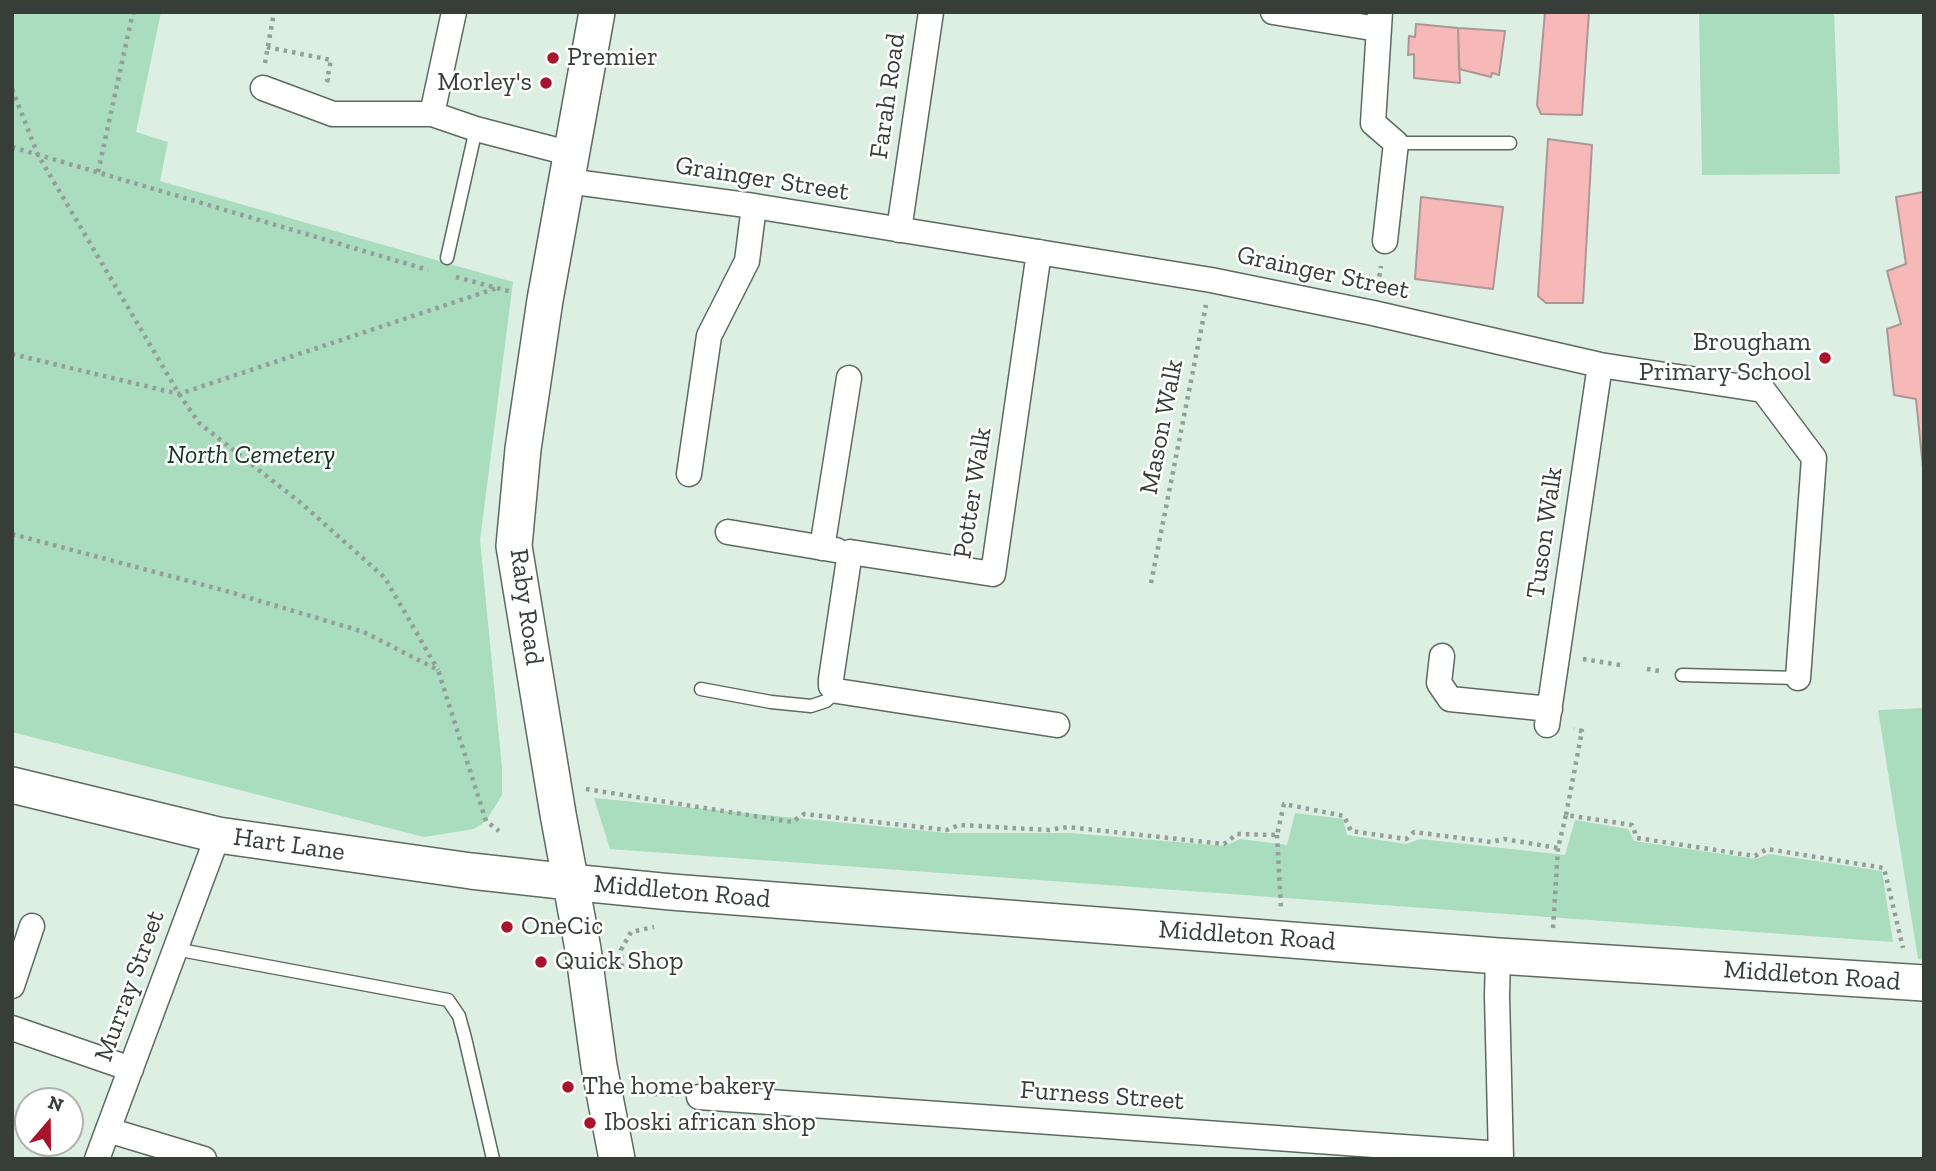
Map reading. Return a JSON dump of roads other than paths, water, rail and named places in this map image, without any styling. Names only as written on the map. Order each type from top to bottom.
[{"type":"main road","name":"Raby Road","points":[[597,12],[545,300],[525,435],[514,546],[587,975],[599,1066],[617,1159]]},
{"type":"main road","name":"Hart Lane","points":[[12,785],[218,835],[570,882]]},
{"type":"main road","name":"Middleton Road","points":[[570,882],[1498,956],[1924,983]]},
{"type":"street","points":[[432,114],[454,12]]},
{"type":"street","name":"Farah Road","points":[[899,230],[931,12]]},
{"type":"street","points":[[1273,12],[1379,21],[1373,123],[1396,143],[1385,241]]},
{"type":"street","name":"Grainger Street","points":[[263,88],[334,114],[432,114],[477,129],[569,168],[754,206],[1211,280],[1373,313],[1600,365],[1763,390],[1814,458],[1798,678]]},
{"type":"street","points":[[689,474],[709,336],[747,261],[754,206]]},
{"type":"street","name":"Potter Walk","points":[[850,552],[993,575],[1039,252]]},
{"type":"street","name":"Tuson Walk","points":[[1442,656],[1439,683],[1450,699],[1548,717],[1600,365]]},
{"type":"street","points":[[822,548],[849,378]]},
{"type":"street","points":[[728,532],[850,552],[831,679],[831,686],[836,691],[1057,725]]},
{"type":"street","name":"Murray Street","points":[[97,1159],[218,835]]},
{"type":"street","points":[[12,986],[32,926]]},
{"type":"street","points":[[1498,956],[1501,1156]]},
{"type":"street","points":[[12,1028],[131,1069]]},
{"type":"street","name":"Furness Street","points":[[699,1097],[1501,1156]]},
{"type":"street","points":[[108,1130],[204,1159]]},
{"type":"lane","points":[[447,258],[477,129]]},
{"type":"lane","points":[[1396,143],[1510,143]]},
{"type":"lane","points":[[1682,674],[1798,678]]},
{"type":"lane","points":[[701,690],[811,706],[826,701],[836,691]]},
{"type":"lane","points":[[175,949],[448,1000],[459,1016],[466,1038],[493,1159]]},
{"type":"place","name":"Premier","points":[[553,58]]},
{"type":"place","name":"Morley's","points":[[546,83]]},
{"type":"place","name":"Brougham Primary School","points":[[1825,358]]},
{"type":"place","name":"OneCic","points":[[507,927]]},
{"type":"place","name":"Quick Shop","points":[[541,962]]},
{"type":"place","name":"The home bakery","points":[[568,1087]]},
{"type":"place","name":"Iboski african shop","points":[[590,1123]]},
{"type":"park label","name":"North Cemetery","points":[[251,456]]}]
